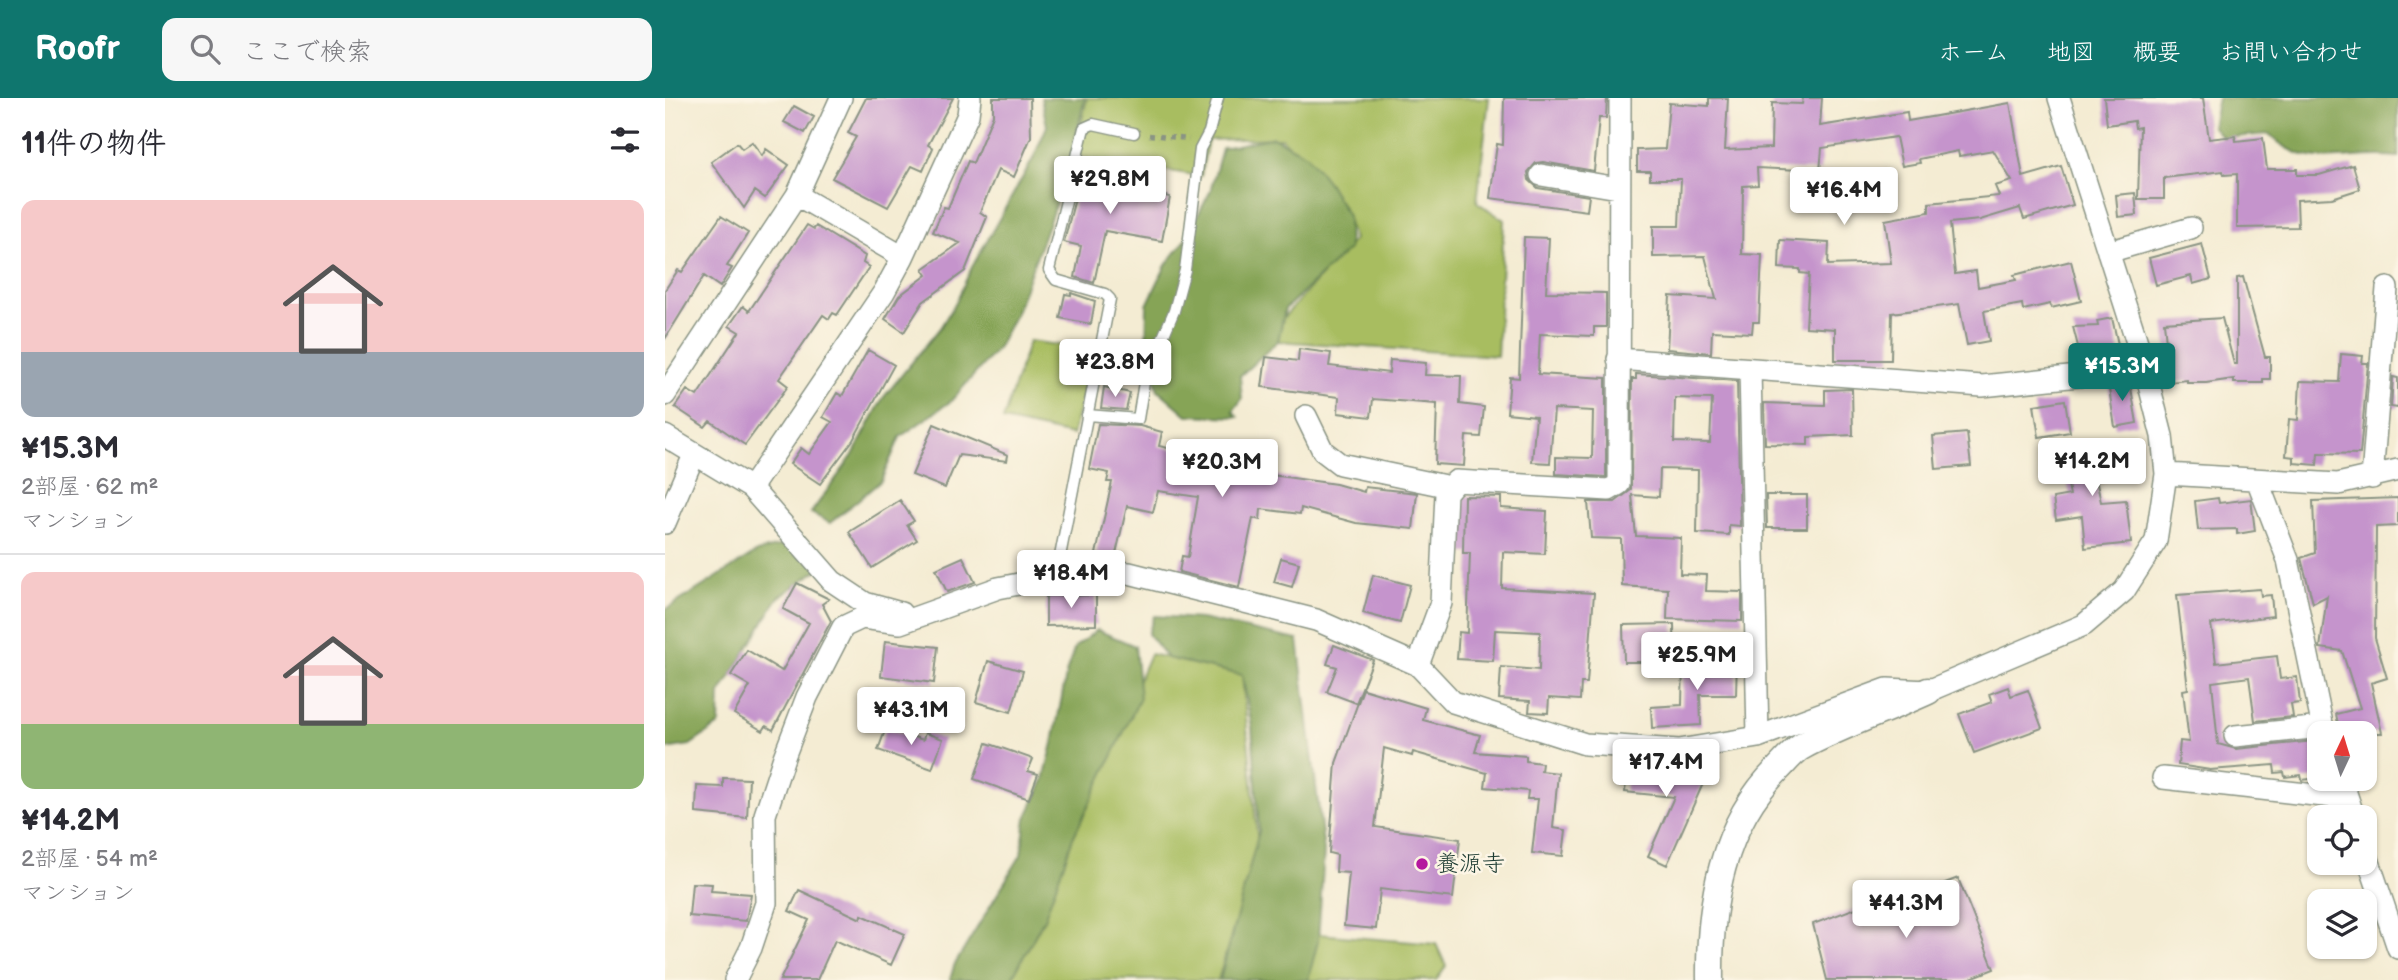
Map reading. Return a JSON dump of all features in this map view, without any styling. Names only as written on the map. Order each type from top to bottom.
[{"type":"street","points":[[665,395],[797,195],[841,98]]},
{"type":"street","points":[[751,488],[884,292],[903,257],[968,115],[970,98]]},
{"type":"street","points":[[1418,665],[1441,603],[1445,493],[1450,487],[1457,481],[1609,490],[1619,484],[1620,98]]},
{"type":"street","points":[[1710,980],[1710,930],[1720,875],[1734,833],[1762,785],[1799,748],[2084,625],[2124,591],[2156,541],[2166,474],[2162,436],[2143,361],[2059,98]]},
{"type":"street","points":[[1541,175],[1618,188]]},
{"type":"street","points":[[797,195],[903,257]]},
{"type":"street","points":[[2108,252],[2191,228]]},
{"type":"street","points":[[2372,478],[2387,288]]},
{"type":"street","points":[[1618,359],[1983,386],[2079,376],[2143,361]]},
{"type":"street","points":[[1750,369],[1758,737]]},
{"type":"street","points":[[1306,416],[1323,452],[1340,464],[1450,487]]},
{"type":"street","points":[[665,436],[751,488],[832,581],[865,603],[913,617]]},
{"type":"street","points":[[665,523],[694,455]]},
{"type":"street","points":[[2166,474],[2258,482],[2338,484],[2398,470]]},
{"type":"street","points":[[2258,482],[2288,560],[2321,721]]},
{"type":"street","points":[[735,980],[751,947],[766,903],[765,816],[807,697],[843,627],[862,618],[901,623],[997,588],[1091,570],[1129,573],[1316,620],[1418,665],[1453,702],[1585,744],[1679,750],[1758,737],[1887,688],[1928,691]]},
{"type":"street","points":[[2235,736],[2307,731]]},
{"type":"street","points":[[2163,778],[2333,797],[2338,791]]},
{"type":"street","points":[[2373,875],[2398,948]]},
{"type":"lane","points":[[1087,415],[1138,419],[1144,382],[1174,311],[1185,270],[1200,149],[1218,98]]},
{"type":"lane","points":[[1056,577],[1110,299],[1105,294],[1056,280],[1049,270],[1084,128],[1093,124],[1134,133]]},
{"type":"path","points":[[1134,133],[1204,141]]},
{"type":"green space","points":[[1041,98],[1085,98],[1068,170],[1016,312],[997,349],[951,401],[900,437],[881,481],[830,523],[811,513],[853,455],[883,398],[940,328],[956,302],[972,267],[1033,159],[1047,126]]},
{"type":"green space","points":[[1087,98],[1216,98],[1209,135],[1224,98],[1489,98],[1477,202],[1504,220],[1497,356],[1278,341],[1283,318],[1354,239],[1340,202],[1282,138],[1208,140],[1201,176],[1074,156]]},
{"type":"green space","points":[[2218,98],[2398,98],[2398,157],[2315,158],[2285,147],[2269,134],[2223,138],[2212,126]]},
{"type":"green space","points":[[1273,137],[1307,155],[1329,184],[1348,216],[1349,249],[1285,309],[1278,341],[1240,376],[1242,399],[1233,411],[1238,417],[1187,415],[1158,390],[1146,354],[1147,305],[1166,265],[1184,242],[1210,192],[1222,148]]},
{"type":"green space","points":[[1029,341],[1095,350],[1072,435],[1003,420]]},
{"type":"green space","points":[[797,541],[820,568],[778,598],[720,694],[719,725],[690,745],[665,749],[665,610],[757,552]]},
{"type":"green space","points":[[1154,616],[1201,619],[1298,640],[1324,851],[1318,941],[1308,980],[1220,980],[1259,831],[1252,727],[1242,675],[1167,658],[1148,634]]},
{"type":"green space","points":[[1097,630],[1135,646],[1140,698],[1073,838],[1044,919],[1011,980],[950,980],[954,966],[1021,855],[1026,818],[1044,780],[1067,670],[1075,647]]},
{"type":"green space","points":[[1150,654],[1242,675],[1258,845],[1218,980],[1008,980]]},
{"type":"green space","points":[[1318,934],[1436,944],[1446,966],[1436,980],[1307,980]]},
{"type":"building","points":[[866,98],[953,98],[928,145],[933,148],[923,171],[912,166],[888,207],[832,178],[856,137],[848,133]]},
{"type":"building","points":[[993,98],[1030,98],[1031,137],[1014,177],[998,170],[980,212],[987,217],[965,271],[923,302],[904,332],[885,319],[899,296],[927,275],[923,269],[960,243],[933,232],[944,207],[948,208],[968,161],[973,163],[993,115]]},
{"type":"building","points":[[1504,98],[1607,98],[1606,118],[1599,118],[1594,171],[1543,162],[1536,163],[1528,172],[1529,180],[1538,188],[1589,196],[1587,211],[1490,198],[1497,144],[1503,145]]},
{"type":"building","points":[[1709,98],[1728,98],[1725,150],[1771,148],[1772,103],[1802,104],[1803,98],[1822,98],[1820,126],[1907,112],[1908,121],[2010,103],[2023,177],[2061,166],[2073,205],[2024,219],[2020,208],[1980,220],[1950,223],[1955,274],[1976,271],[1978,287],[2016,280],[2014,275],[2071,261],[2081,301],[2051,308],[2050,304],[2023,310],[2022,304],[1984,311],[1989,341],[1967,345],[1959,304],[1892,313],[1891,360],[1835,360],[1835,329],[1806,327],[1809,274],[1800,273],[1800,269],[1779,268],[1780,240],[1829,243],[1828,265],[1891,263],[1885,220],[1929,212],[1929,203],[1999,196],[1995,186],[2012,181],[1993,150],[1959,156],[1958,151],[1919,159],[1920,163],[1902,166],[1896,137],[1822,148],[1820,171],[1757,168],[1758,185],[1743,186],[1742,254],[1762,255],[1759,322],[1753,322],[1752,333],[1712,331],[1711,353],[1667,349],[1670,296],[1716,299],[1705,256],[1653,257],[1653,226],[1679,226],[1681,179],[1650,179],[1650,171],[1637,171],[1637,150],[1665,149],[1669,103],[1709,106]]},
{"type":"building","points":[[2104,98],[2203,98],[2209,139],[2235,136],[2236,141],[2263,138],[2267,169],[2297,169],[2297,175],[2319,175],[2353,165],[2360,189],[2332,198],[2297,200],[2298,227],[2237,228],[2237,174],[2224,175],[2223,171],[2164,178],[2164,199],[2138,199],[2140,127],[2135,128],[2134,121],[2107,125]]},
{"type":"building","points":[[794,106],[814,117],[805,133],[784,122]]},
{"type":"building","points":[[752,142],[762,156],[766,149],[789,165],[765,198],[755,191],[744,208],[711,162],[737,143],[742,149]]},
{"type":"building","points":[[1084,163],[1113,167],[1110,185],[1170,197],[1162,241],[1105,231],[1094,283],[1075,277],[1081,246],[1064,242]]},
{"type":"building","points":[[2135,193],[2137,215],[2118,217],[2116,195]]},
{"type":"building","points":[[721,216],[748,233],[727,266],[732,268],[720,287],[704,276],[665,339],[665,290],[678,270],[682,272]]},
{"type":"building","points":[[807,225],[814,229],[816,226],[865,256],[863,263],[869,267],[837,315],[833,313],[829,319],[823,315],[779,379],[788,386],[745,445],[710,421],[705,427],[675,407],[687,390],[697,396],[739,332],[729,326],[743,306],[749,311]]},
{"type":"building","points":[[1524,237],[1549,238],[1546,292],[1606,293],[1606,327],[1594,327],[1594,336],[1540,334],[1538,374],[1606,378],[1606,477],[1556,474],[1556,457],[1592,458],[1593,411],[1554,409],[1550,463],[1532,462],[1536,416],[1507,413],[1510,377],[1519,378]]},
{"type":"building","points":[[2202,244],[2211,279],[2193,284],[2191,276],[2156,285],[2149,258]]},
{"type":"building","points":[[2243,277],[2265,357],[2270,357],[2270,379],[2263,379],[2263,383],[2234,383],[2234,379],[2206,383],[2187,383],[2187,380],[2170,382],[2164,322],[2222,318],[2234,364],[2237,364],[2237,278]]},
{"type":"building","points":[[1071,293],[1095,301],[1091,324],[1060,318],[1065,294]]},
{"type":"building","points":[[2112,318],[2120,353],[2082,362],[2073,327],[2098,326],[2097,321]]},
{"type":"building","points":[[1299,349],[1331,353],[1329,366],[1389,373],[1390,360],[1426,363],[1425,375],[1461,376],[1460,404],[1484,407],[1481,437],[1466,436],[1464,466],[1435,464],[1437,404],[1373,399],[1371,417],[1338,413],[1339,397],[1262,387],[1266,357],[1298,361]]},
{"type":"building","points":[[868,350],[894,365],[853,440],[820,484],[790,464],[801,448],[809,454],[832,422],[823,417],[837,393],[842,396]]},
{"type":"building","points":[[2341,354],[2363,356],[2362,363],[2368,363],[2360,454],[2318,453],[2317,465],[2294,463],[2294,457],[2286,456],[2289,419],[2298,420],[2300,381],[2339,382]]},
{"type":"building","points":[[1636,374],[1737,381],[1740,526],[1729,525],[1729,535],[1697,533],[1698,470],[1660,469],[1659,497],[1632,495],[1636,536],[1681,538],[1680,574],[1707,575],[1706,591],[1742,592],[1742,621],[1667,619],[1668,589],[1622,586],[1621,539],[1591,538],[1588,502],[1615,502],[1631,490],[1632,379],[1636,379]],"holes":[[[1675,398],[1712,399],[1710,443],[1674,442]]]},
{"type":"building","points":[[2393,377],[2398,378],[2398,408],[2391,407]]},
{"type":"building","points":[[2126,378],[2130,382],[2137,423],[2115,427],[2108,383]]},
{"type":"building","points":[[1104,387],[1130,393],[1126,410],[1101,408]]},
{"type":"building","points":[[1852,389],[1853,435],[1808,437],[1808,445],[1765,444],[1764,403],[1825,405],[1825,390]]},
{"type":"building","points":[[2065,400],[2070,432],[2039,437],[2034,405]]},
{"type":"building","points":[[934,424],[1008,455],[1007,461],[959,455],[945,488],[912,475]]},
{"type":"building","points":[[1098,424],[1140,426],[1162,432],[1159,446],[1222,460],[1221,468],[1336,484],[1364,492],[1365,487],[1417,493],[1413,529],[1356,523],[1301,508],[1300,514],[1261,509],[1260,520],[1253,518],[1239,587],[1179,572],[1182,556],[1188,557],[1198,497],[1158,491],[1153,512],[1127,506],[1115,558],[1096,554],[1112,482],[1107,482],[1109,473],[1089,469]]},
{"type":"building","points":[[1967,433],[1971,466],[1936,469],[1933,436]]},
{"type":"building","points":[[2108,441],[2112,462],[2093,466],[2101,502],[2126,500],[2131,543],[2085,548],[2082,516],[2056,520],[2053,498],[2070,495],[2061,450]]},
{"type":"building","points":[[1766,495],[1807,495],[1807,528],[1767,528]]},
{"type":"building","points":[[1464,496],[1501,497],[1501,508],[1547,511],[1545,554],[1503,552],[1502,588],[1594,593],[1587,683],[1581,683],[1580,700],[1549,698],[1548,713],[1529,712],[1530,701],[1499,699],[1501,667],[1539,670],[1540,632],[1495,630],[1493,661],[1457,659],[1459,632],[1467,633],[1470,553],[1463,553]]},
{"type":"building","points":[[2218,498],[2219,503],[2251,499],[2255,531],[2237,534],[2237,529],[2198,530],[2195,501]]},
{"type":"building","points":[[2398,498],[2398,526],[2376,527],[2375,638],[2387,678],[2371,683],[2382,733],[2377,733],[2377,721],[2337,721],[2336,714],[2360,708],[2342,651],[2320,648],[2327,596],[2313,603],[2301,558],[2315,553],[2313,501]]},
{"type":"building","points":[[900,500],[914,521],[907,525],[917,540],[872,568],[849,532]]},
{"type":"building","points":[[963,557],[975,582],[947,592],[936,569]]},
{"type":"building","points":[[1281,558],[1299,563],[1292,587],[1274,582]]},
{"type":"building","points":[[1373,575],[1410,585],[1400,623],[1363,613]]},
{"type":"building","points":[[797,583],[829,599],[822,604],[831,621],[773,730],[766,726],[763,731],[734,714],[750,686],[731,675],[747,650],[782,671],[809,623],[783,609]]},
{"type":"building","points":[[2260,589],[2261,596],[2271,595],[2273,616],[2211,624],[2216,663],[2277,656],[2280,679],[2297,677],[2300,703],[2291,704],[2293,717],[2255,721],[2249,677],[2212,682],[2218,744],[2236,749],[2307,742],[2307,779],[2302,780],[2301,775],[2285,777],[2284,772],[2275,773],[2274,765],[2210,770],[2178,765],[2180,741],[2189,742],[2183,690],[2188,689],[2177,595]]},
{"type":"building","points":[[1096,595],[1096,625],[1046,626],[1046,596]]},
{"type":"building","points":[[1674,624],[1675,668],[1648,668],[1648,662],[1624,662],[1623,625]]},
{"type":"building","points":[[885,641],[938,647],[934,683],[881,676]]},
{"type":"building","points":[[1334,645],[1373,660],[1356,703],[1327,692],[1337,667],[1327,664]]},
{"type":"building","points":[[1718,658],[1737,658],[1736,695],[1700,695],[1701,725],[1652,728],[1651,707],[1682,705],[1683,661],[1717,665]]},
{"type":"building","points":[[988,661],[1023,671],[1011,712],[976,702]]},
{"type":"building","points":[[2008,687],[2011,696],[2028,690],[2042,728],[1974,753],[1959,714],[1992,702],[1989,694]]},
{"type":"building","points":[[1363,689],[1426,708],[1423,720],[1480,735],[1475,752],[1526,756],[1526,761],[1542,763],[1541,771],[1558,773],[1553,828],[1566,830],[1563,856],[1532,853],[1538,799],[1527,799],[1528,791],[1485,787],[1487,773],[1413,752],[1412,756],[1384,748],[1375,827],[1460,839],[1453,898],[1380,889],[1376,929],[1344,926],[1349,873],[1336,872],[1337,855],[1329,853],[1336,763]]},
{"type":"building","points":[[886,728],[923,740],[925,733],[943,739],[932,769],[878,750]]},
{"type":"building","points":[[987,743],[1033,759],[1028,771],[1038,774],[1029,799],[974,779]]},
{"type":"building","points":[[1628,760],[1669,763],[1705,779],[1667,865],[1648,856],[1674,797],[1625,792]]},
{"type":"building","points":[[723,778],[749,779],[747,818],[696,813],[697,786],[723,787]]},
{"type":"building","points":[[1958,878],[1994,969],[1966,980],[1827,980],[1813,924],[1869,903],[1872,911]]},
{"type":"building","points":[[692,883],[712,884],[711,891],[751,894],[746,921],[689,916]]},
{"type":"building","points":[[799,890],[861,919],[862,915],[905,934],[891,965],[835,940],[817,980],[780,980],[809,920],[789,911]]},
{"type":"place","name":"養源寺","points":[[1422,864]]}]
